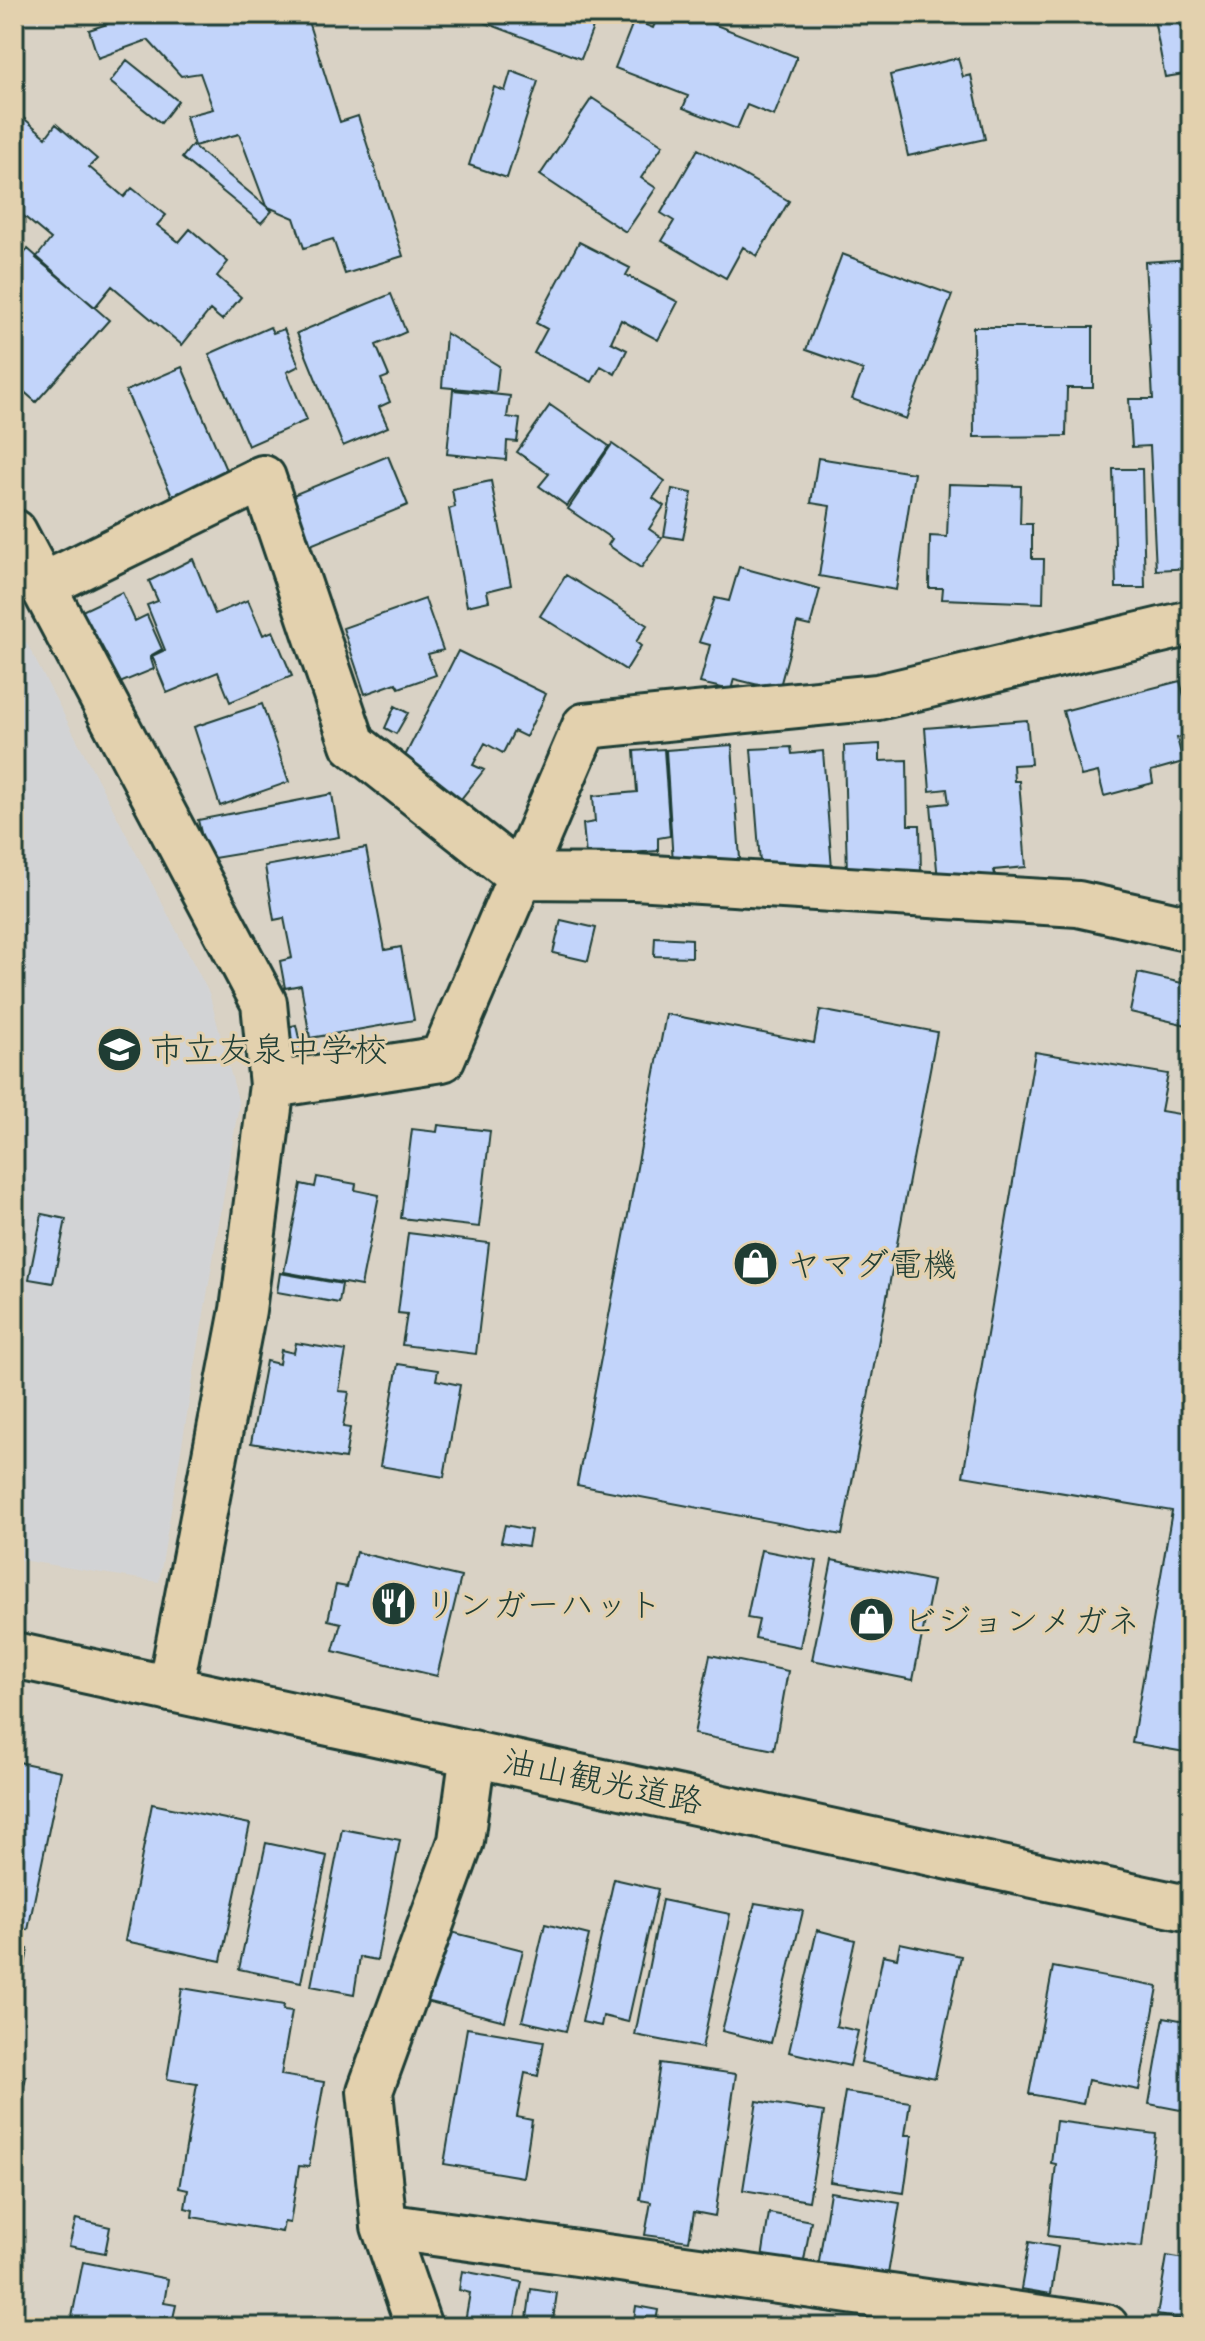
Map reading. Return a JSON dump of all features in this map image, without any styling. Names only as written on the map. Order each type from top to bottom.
[{"type":"street","points":[[42,586],[263,478],[353,744],[520,876],[635,877],[1078,904],[1191,929]]},
{"type":"street","points":[[14,532],[264,1003],[272,1085],[243,1310],[170,1689]]},
{"type":"street","points":[[272,1085],[442,1059],[585,726],[878,697],[1191,623]]},
{"type":"street","name":"油山観光道路","points":[[14,1655],[1191,1909]]},
{"type":"street","points":[[419,2327],[384,2226],[370,2091],[461,1841],[473,1753]]},
{"type":"street","points":[[384,2226],[1106,2327]]},
{"type":"shaded area","name":"市立友泉中学校","points":[[14,619],[209,993],[239,1104],[159,1582],[14,1559]]},
{"type":"building","points":[[104,14],[272,14],[275,24],[306,15],[340,122],[358,116],[403,256],[345,274],[333,239],[304,248],[294,218],[266,206],[239,134],[194,146],[186,116],[213,109],[200,73],[181,76],[148,40],[98,58],[89,30],[107,24]]},
{"type":"building","points":[[462,14],[598,14],[581,59]]},
{"type":"building","points":[[659,14],[688,14],[797,57],[774,116],[747,105],[737,129],[683,108],[688,96],[615,68],[634,20],[653,28]]},
{"type":"building","points":[[1153,14],[1180,14],[1191,73],[1165,77]]},
{"type":"building","points":[[958,58],[963,77],[971,75],[985,139],[908,156],[890,75]]},
{"type":"building","points":[[127,60],[178,101],[161,123],[110,82]]},
{"type":"building","points":[[511,71],[538,81],[507,178],[469,165],[494,87],[505,91]]},
{"type":"building","points":[[592,98],[663,145],[641,178],[656,188],[626,232],[540,175]]},
{"type":"building","points":[[14,110],[46,137],[56,124],[97,159],[89,167],[124,197],[132,188],[166,215],[157,225],[179,242],[190,229],[228,262],[217,276],[241,297],[222,320],[210,310],[182,345],[112,286],[95,307],[36,258],[51,239],[14,208]]},
{"type":"building","points":[[192,145],[272,211],[261,223],[182,158]]},
{"type":"building","points":[[698,149],[789,201],[757,256],[743,247],[726,278],[662,241],[674,221],[661,213]]},
{"type":"building","points":[[579,242],[630,268],[626,275],[678,302],[658,340],[621,320],[611,342],[627,350],[615,374],[601,366],[592,382],[534,353],[547,329],[536,323]]},
{"type":"building","points":[[28,249],[109,320],[36,402],[14,383],[14,265]]},
{"type":"building","points":[[842,254],[952,295],[906,419],[852,399],[863,370],[806,350]]},
{"type":"building","points":[[1191,259],[1191,568],[1156,570],[1150,446],[1132,447],[1129,399],[1153,399],[1145,262]]},
{"type":"building","points":[[391,294],[406,332],[376,345],[389,376],[381,379],[390,402],[379,407],[388,427],[343,446],[297,333]]},
{"type":"building","points":[[270,327],[273,333],[284,329],[299,366],[287,372],[307,420],[248,446],[209,354]]},
{"type":"building","points":[[973,327],[1093,327],[1093,388],[1067,388],[1066,436],[974,437]]},
{"type":"building","points":[[446,333],[499,366],[496,392],[442,387]]},
{"type":"building","points":[[182,367],[229,477],[174,501],[126,391]]},
{"type":"building","points":[[453,390],[510,396],[507,417],[520,419],[517,442],[507,441],[506,460],[447,454]]},
{"type":"building","points":[[550,405],[609,446],[567,506],[539,486],[549,474],[517,452]]},
{"type":"building","points":[[612,444],[665,481],[653,498],[664,506],[649,529],[662,538],[641,568],[608,545],[612,539],[568,509]]},
{"type":"building","points":[[388,456],[408,505],[301,549],[281,500]]},
{"type":"building","points":[[818,458],[914,473],[896,590],[819,576],[830,506],[811,503]]},
{"type":"building","points":[[1113,469],[1142,469],[1145,588],[1116,588]]},
{"type":"building","points":[[491,481],[511,585],[487,591],[489,601],[467,606],[449,509],[455,507],[452,489]]},
{"type":"building","points":[[949,484],[1021,486],[1020,524],[1032,524],[1032,559],[1044,559],[1043,603],[942,599],[943,588],[929,588],[930,536],[947,537]]},
{"type":"building","points":[[672,489],[692,493],[683,539],[664,536]]},
{"type":"building","points":[[193,559],[215,614],[248,600],[263,635],[273,631],[292,676],[230,702],[218,672],[167,693],[152,656],[165,650],[147,605],[158,601],[149,581]]},
{"type":"building","points":[[739,567],[820,589],[810,626],[797,623],[779,690],[734,679],[731,690],[700,683],[710,645],[699,642],[715,598],[729,601]]},
{"type":"building","points":[[566,575],[647,625],[636,642],[641,646],[626,670],[540,616]]},
{"type":"building","points":[[122,592],[135,621],[147,615],[162,649],[150,656],[154,669],[115,685],[82,611]]},
{"type":"building","points":[[425,599],[443,650],[428,654],[436,675],[399,688],[396,683],[365,694],[343,628]]},
{"type":"building","points":[[458,651],[546,694],[526,737],[514,731],[503,753],[485,743],[473,765],[484,770],[453,809],[399,768]]},
{"type":"building","points":[[1180,681],[1191,723],[1191,735],[1177,738],[1183,762],[1151,771],[1153,783],[1104,796],[1098,772],[1081,776],[1063,711]]},
{"type":"building","points":[[262,704],[289,782],[220,806],[194,727]]},
{"type":"building","points":[[395,706],[408,713],[396,734],[385,728]]},
{"type":"building","points":[[1027,720],[1031,764],[1013,765],[1014,781],[1019,781],[1026,867],[994,870],[995,875],[938,880],[931,805],[949,803],[947,789],[930,791],[925,728]]},
{"type":"building","points":[[880,744],[880,761],[907,760],[908,825],[920,825],[921,874],[847,875],[844,746]]},
{"type":"building","points":[[732,745],[740,859],[673,863],[666,750]]},
{"type":"building","points":[[791,747],[792,754],[823,751],[832,869],[761,875],[751,749]]},
{"type":"building","points":[[664,749],[670,836],[658,838],[658,851],[586,856],[583,824],[595,822],[593,796],[637,792],[634,751]]},
{"type":"building","points":[[332,794],[339,837],[214,858],[205,850],[198,820]]},
{"type":"building","points":[[366,848],[385,950],[401,947],[414,1020],[310,1038],[301,985],[285,988],[280,961],[292,958],[284,918],[274,920],[265,866]]},
{"type":"building","points":[[561,920],[596,928],[588,961],[553,953]]},
{"type":"building","points":[[655,937],[692,939],[692,957],[654,956]]},
{"type":"building","points":[[1138,973],[1191,985],[1191,1026],[1130,1012]]},
{"type":"building","name":"ヤマダ電機","points":[[820,1010],[937,1032],[842,1535],[577,1485],[666,1014],[814,1043]]},
{"type":"building","points":[[296,1025],[303,1056],[287,1059],[279,1029]]},
{"type":"building","name":"ヤマダ電機","points":[[1035,1052],[1168,1074],[1161,1111],[1191,1116],[1191,1753],[1132,1743],[1172,1511],[963,1476]]},
{"type":"building","points":[[438,1125],[490,1131],[479,1227],[401,1218],[412,1129],[437,1132]]},
{"type":"building","points":[[317,1177],[356,1184],[355,1190],[379,1195],[361,1286],[284,1272],[301,1184],[315,1187]]},
{"type":"building","points":[[42,1214],[66,1219],[53,1283],[29,1279]]},
{"type":"building","points":[[408,1233],[489,1243],[476,1354],[402,1345],[407,1314],[398,1313]]},
{"type":"building","points":[[280,1273],[342,1284],[339,1303],[277,1292]]},
{"type":"building","points":[[296,1343],[346,1351],[339,1391],[349,1392],[343,1427],[350,1428],[345,1459],[251,1443],[266,1361],[279,1364],[281,1350],[294,1353]]},
{"type":"building","points":[[398,1364],[438,1370],[436,1380],[460,1385],[444,1477],[380,1466]]},
{"type":"building","points":[[505,1525],[531,1530],[528,1546],[501,1542]]},
{"type":"building","points":[[761,1550],[817,1561],[800,1647],[755,1638],[759,1620],[747,1618]]},
{"type":"building","name":"リンガーハット","points":[[356,1552],[461,1577],[437,1676],[333,1651],[341,1623],[328,1620],[336,1585],[347,1587]]},
{"type":"building","name":"ビジョンメガネ","points":[[832,1560],[933,1581],[913,1680],[812,1660]]},
{"type":"building","points":[[710,1655],[788,1671],[774,1750],[694,1734]]},
{"type":"building","points":[[14,1761],[61,1771],[28,1930],[14,1927]]},
{"type":"building","points":[[152,1804],[250,1824],[221,1961],[125,1941]]},
{"type":"building","points":[[342,1829],[400,1840],[377,1960],[360,1957],[354,1994],[311,1986]]},
{"type":"building","points":[[266,1843],[327,1856],[301,1982],[239,1969]]},
{"type":"building","points":[[614,1879],[658,1889],[628,2022],[603,2016],[601,2026],[582,2022]]},
{"type":"building","points":[[662,1900],[730,1914],[702,2048],[635,2035]]},
{"type":"building","points":[[755,1903],[803,1911],[771,2043],[722,2031]]},
{"type":"building","points":[[545,1924],[589,1935],[566,2031],[522,2021]]},
{"type":"building","points":[[439,1929],[523,1950],[505,2021],[422,2000]]},
{"type":"building","points":[[817,1930],[855,1940],[836,2026],[858,2031],[850,2066],[789,2052]]},
{"type":"building","points":[[900,1943],[961,1956],[935,2078],[861,2062],[883,1955],[897,1958]]},
{"type":"building","points":[[14,1946],[28,1949],[22,1982],[14,1980]]},
{"type":"building","points":[[1053,1967],[1158,1987],[1139,2090],[1088,2080],[1083,2104],[1029,2094]]},
{"type":"building","points":[[182,1988],[284,2005],[283,2010],[292,2011],[281,2075],[324,2082],[309,2167],[299,2166],[290,2223],[284,2222],[282,2232],[192,2217],[193,2210],[185,2208],[188,2190],[179,2188],[197,2084],[167,2079]]},
{"type":"building","points":[[1164,2017],[1191,2022],[1191,2112],[1149,2104]]},
{"type":"building","points":[[467,2028],[544,2041],[538,2076],[525,2073],[517,2117],[532,2120],[523,2177],[444,2164]]},
{"type":"building","points":[[660,2063],[736,2074],[715,2216],[694,2212],[689,2241],[645,2235],[651,2202],[640,2200]]},
{"type":"building","points":[[14,2074],[26,2077],[14,2130]]},
{"type":"building","points":[[845,2092],[910,2102],[905,2135],[912,2135],[904,2193],[830,2182]]},
{"type":"building","points":[[757,2101],[824,2112],[809,2201],[743,2190]]},
{"type":"building","points":[[1056,2121],[1156,2134],[1142,2247],[1048,2236],[1056,2164],[1051,2163]]},
{"type":"building","points":[[830,2192],[900,2203],[886,2286],[817,2274]]},
{"type":"building","points":[[769,2213],[811,2221],[802,2272],[761,2265]]},
{"type":"building","points":[[76,2219],[110,2227],[105,2253],[69,2246]]},
{"type":"building","points":[[1029,2242],[1058,2247],[1051,2294],[1021,2289]]},
{"type":"building","points":[[1167,2256],[1191,2260],[1191,2321],[1157,2315]]},
{"type":"building","points":[[83,2262],[168,2279],[164,2303],[176,2305],[171,2327],[70,2327]]},
{"type":"building","points":[[462,2271],[522,2282],[513,2327],[464,2327],[470,2293],[459,2290]]},
{"type":"building","points":[[531,2289],[557,2293],[552,2327],[526,2326]]},
{"type":"building","points":[[636,2306],[658,2310],[655,2327],[633,2327]]},
{"type":"place","name":"市立友泉中学校","points":[[119,1049]]},
{"type":"place","name":"ヤマダ電機","points":[[756,1264]]},
{"type":"place","name":"リンガーハット","points":[[393,1604]]},
{"type":"place","name":"ビジョンメガネ","points":[[872,1620]]}]
